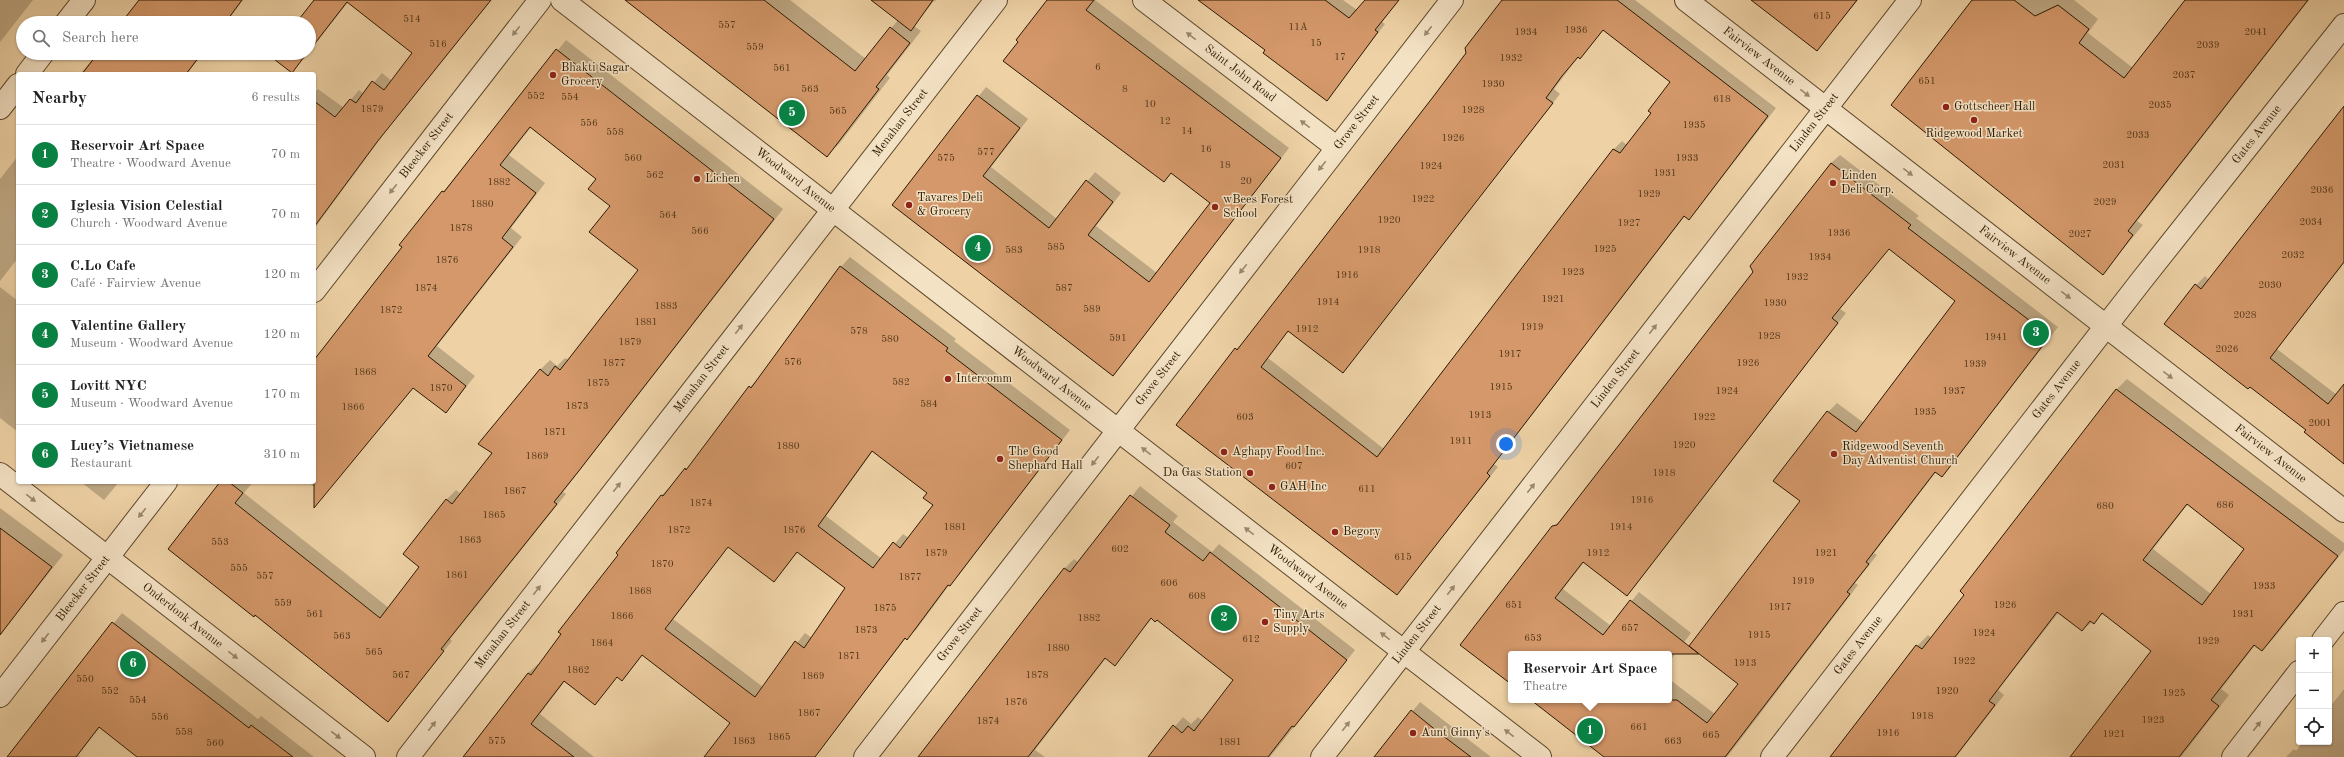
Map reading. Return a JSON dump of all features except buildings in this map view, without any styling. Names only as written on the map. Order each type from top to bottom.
[{"type":"street","points":[[71,16],[84,0]]},
{"type":"street","name":"Bleecker Street","points":[[316,288],[540,0]]},
{"type":"street","name":"Woodward Avenue","points":[[562,0],[1540,757]]},
{"type":"street","name":"Menahan Street","points":[[408,757],[996,0]]},
{"type":"street","name":"Saint John Road","points":[[1144,0],[1336,147]]},
{"type":"street","name":"Grove Street","points":[[865,757],[1336,147],[1452,0]]},
{"type":"street","name":"Fairview Avenue","points":[[1686,0],[2344,511]]},
{"type":"street","name":"Linden Street","points":[[1322,757],[1910,0]]},
{"type":"street","name":"Gates Avenue","points":[[1772,757],[2106,326],[2344,25]]},
{"type":"street","points":[[29,72],[38,60]]},
{"type":"street","points":[[0,108],[16,88]]},
{"type":"street","name":"Onderdonk Avenue","points":[[0,474],[364,757]]},
{"type":"street","name":"Bleecker Street","points":[[0,696],[164,484]]},
{"type":"street","points":[[2325,637],[2344,613]]},
{"type":"street","points":[[2233,757],[2298,673]]},
{"type":"place","name":"Bhakti Sagar Grocery","points":[[553,75]]},
{"type":"place","name":"Gottscheer Hall","points":[[1946,107]]},
{"type":"place","name":"Lovitt NYC","points":[[792,113]]},
{"type":"place","name":"Ridgewood Market","points":[[1974,120]]},
{"type":"place","name":"Lichen","points":[[697,179]]},
{"type":"place","name":"Linden Deli Corp.","points":[[1833,183]]},
{"type":"place","name":"Tavares Deli & Grocery","points":[[909,205]]},
{"type":"place","name":"wBees Forest School","points":[[1215,207]]},
{"type":"place","name":"Valentine Gallery","points":[[978,248]]},
{"type":"place","name":"C.Lo Cafe","points":[[2036,333]]},
{"type":"place","name":"Intercomm","points":[[948,379]]},
{"type":"place","name":"Aghapy Food Inc.","points":[[1224,452]]},
{"type":"place","name":"Ridgewood Seventh Day Adventist Church","points":[[1834,454]]},
{"type":"place","name":"The Good Shephard Hall","points":[[1000,459]]},
{"type":"place","name":"Da Gas Station","points":[[1250,473]]},
{"type":"place","name":"GAH Inc","points":[[1272,487]]},
{"type":"place","name":"Begory","points":[[1335,532]]},
{"type":"place","name":"Iglesia Vision Celestial","points":[[1224,618]]},
{"type":"place","name":"Tiny Arts Supply","points":[[1265,622]]},
{"type":"place","name":"Lucy’s Vietnamese","points":[[133,664]]},
{"type":"place","name":"Reservoir Art Space","points":[[1590,731]]},
{"type":"place","name":"Aunt Ginny's","points":[[1413,733]]}]
